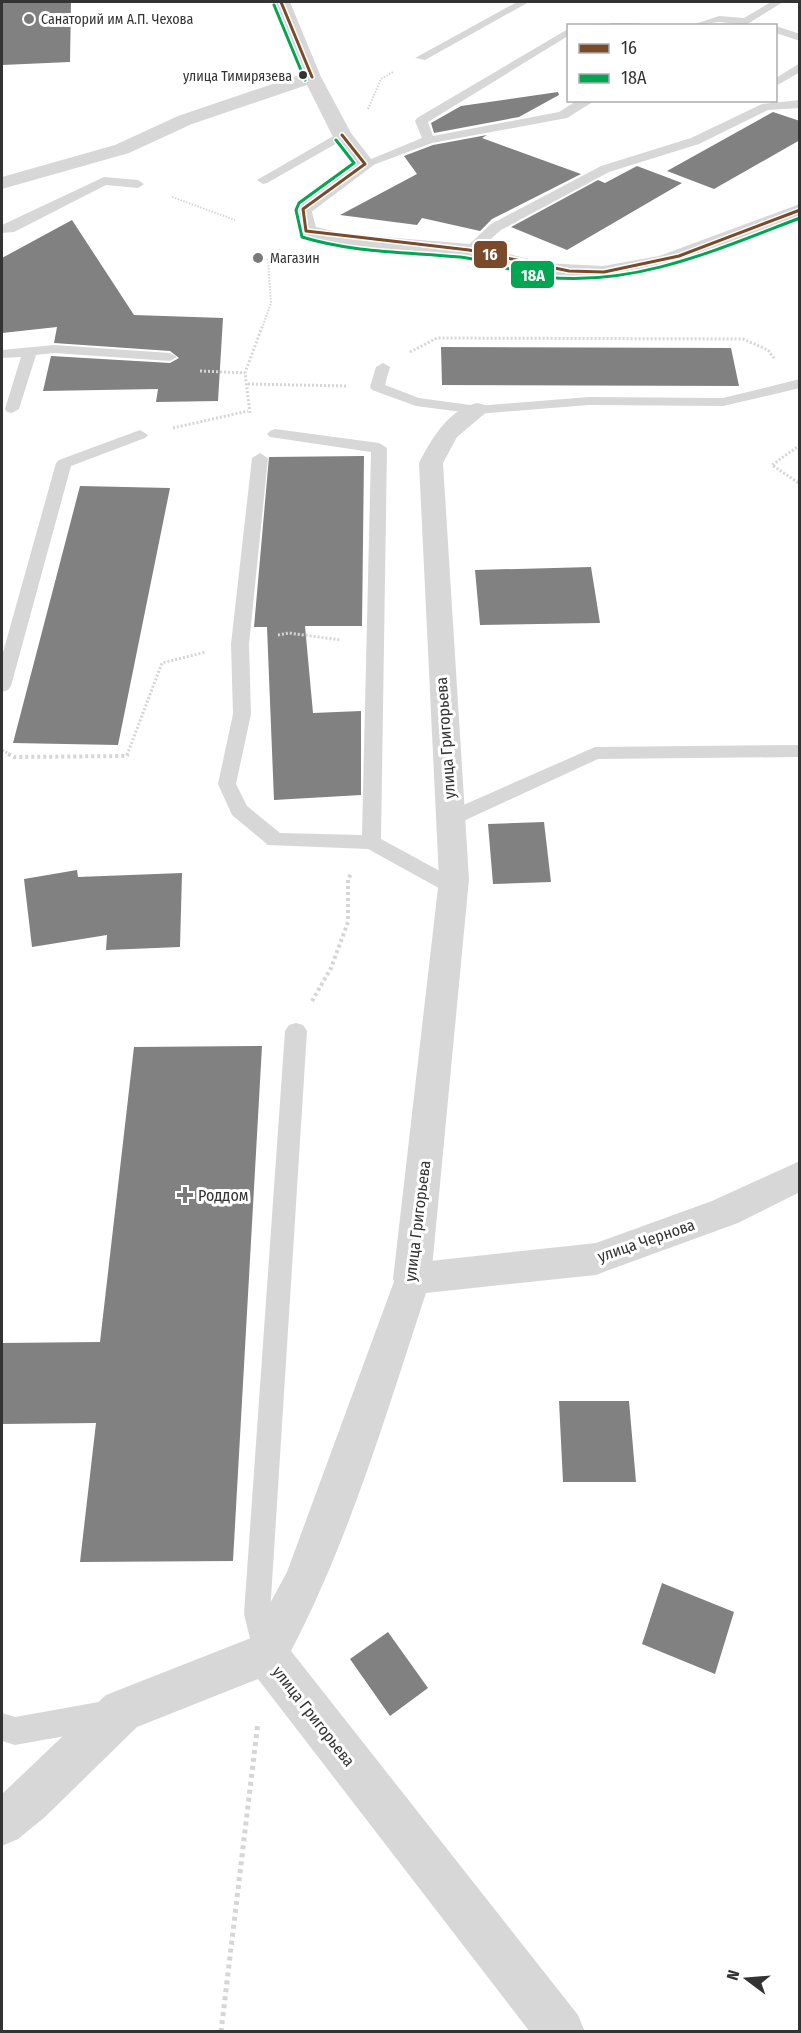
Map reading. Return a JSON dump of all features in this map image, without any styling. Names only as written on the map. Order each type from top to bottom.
[{"type":"street","points":[[281,2],[312,77],[342,135],[365,164],[303,209],[306,231],[346,240],[470,250],[544,269],[603,272],[664,261],[800,210]]},
{"type":"street","points":[[2,183],[122,149],[185,120],[312,77]]},
{"type":"street","name":"улица Григорьева","points":[[477,410],[447,433],[431,463],[453,886],[412,1280],[359,1436],[304,1583],[266,1654],[561,2031]]},
{"type":"street","name":"улица Чернова","points":[[412,1280],[596,1259],[725,1212],[800,1175]]},
{"type":"street","points":[[2,1823],[29,1801],[122,1712],[266,1654]]},
{"type":"lane","points":[[421,58],[524,2]]},
{"type":"lane","points":[[746,22],[778,2]]},
{"type":"lane","points":[[700,24],[719,19],[754,24]]},
{"type":"lane","points":[[777,29],[800,38]]},
{"type":"lane","points":[[429,140],[421,121],[567,33]]},
{"type":"lane","points":[[777,82],[800,66]]},
{"type":"lane","points":[[365,164],[429,140],[562,115],[584,102]]},
{"type":"lane","points":[[470,250],[496,227],[606,169],[695,141],[766,107],[800,104]]},
{"type":"lane","points":[[263,180],[342,135]]},
{"type":"lane","points":[[2,229],[9,229],[104,181],[138,184]]},
{"type":"lane","points":[[2,354],[54,349],[170,357]]},
{"type":"lane","points":[[12,409],[28,353]]},
{"type":"lane","points":[[383,367],[377,387],[416,402],[477,410],[589,401],[723,402],[797,384]]},
{"type":"lane","points":[[275,434],[379,448],[371,842]]},
{"type":"lane","points":[[2,686],[64,463],[140,435]]},
{"type":"lane","points":[[260,458],[240,644],[242,714],[227,784],[239,810],[275,840],[371,842],[453,886]]},
{"type":"lane","points":[[450,819],[595,753],[800,751]]},
{"type":"lane","points":[[266,1654],[257,1614],[296,1031]]},
{"type":"lane","points":[[2,1727],[15,1731],[122,1712]]},
{"type":"path","points":[[365,164],[382,137],[363,120],[381,79],[421,58]]},
{"type":"path","points":[[172,197],[235,220]]},
{"type":"path","points":[[275,434],[248,411],[248,384],[245,373],[271,303],[268,260],[306,231]]},
{"type":"path","points":[[383,367],[437,338],[743,339],[768,350],[797,384]]},
{"type":"path","points":[[170,357],[187,370],[245,373]]},
{"type":"path","points":[[248,384],[377,387]]},
{"type":"path","points":[[140,435],[248,411]]},
{"type":"path","points":[[800,445],[772,465],[800,484]]},
{"type":"path","points":[[2,750],[14,757],[127,756],[162,663],[289,633],[375,644]]},
{"type":"path","points":[[296,1031],[331,968],[348,922],[348,879]]},
{"type":"path","points":[[221,2031],[266,1654]]},
{"type":"building","points":[[2,2],[71,2],[70,62],[2,65]]},
{"type":"building","points":[[558,92],[559,95],[519,117],[434,133],[431,123],[461,106]]},
{"type":"building","points":[[773,112],[800,121],[800,140],[714,189],[667,171]]},
{"type":"building","points":[[487,135],[482,138],[581,174],[492,219],[480,231],[422,218],[417,225],[340,215],[417,174],[404,156],[433,145]]},
{"type":"building","points":[[637,166],[682,183],[567,250],[511,227],[598,180],[605,183]]},
{"type":"building","points":[[72,220],[134,315],[223,318],[218,401],[156,402],[158,389],[43,391],[51,356],[170,363],[179,358],[170,351],[54,343],[57,327],[2,333],[2,258]]},
{"type":"building","points":[[441,347],[731,348],[739,386],[442,385]]},
{"type":"building","points":[[364,456],[362,626],[305,626],[313,713],[361,711],[361,795],[274,800],[267,627],[254,627],[269,457]]},
{"type":"building","points":[[80,486],[170,488],[118,745],[13,743]]},
{"type":"building","points":[[591,567],[600,623],[480,625],[475,570]]},
{"type":"building","points":[[544,822],[551,882],[493,884],[488,824]]},
{"type":"building","points":[[77,870],[78,877],[182,873],[180,947],[106,950],[107,935],[32,947],[24,879]]},
{"type":"building","name":"Роддом","points":[[262,1046],[233,1561],[80,1562],[96,1423],[2,1424],[2,1343],[100,1342],[134,1047]]},
{"type":"building","points":[[559,1401],[629,1401],[636,1482],[563,1482]]},
{"type":"building","points":[[662,1583],[734,1612],[715,1674],[642,1644]]},
{"type":"building","points":[[388,1632],[428,1688],[390,1716],[350,1659]]},
{"type":"transit line","name":"16","points":[[281,2],[312,77]]},
{"type":"transit line","name":"18А","points":[[274,5],[305,80]]},
{"type":"transit line","name":"16","points":[[342,135],[365,164],[303,209],[306,231],[347,238],[469,250],[552,269],[604,272],[629,269],[679,256],[800,210]]},
{"type":"transit line","name":"18А","points":[[336,140],[354,163],[299,203],[296,210],[302,237],[340,247],[471,258],[544,277],[579,279],[612,277],[675,264],[800,218]]},
{"type":"place","name":"Санаторий им А.П. Чехова","points":[[29,19]]},
{"type":"place","name":"улица Тимирязева","points":[[303,75]]},
{"type":"place","name":"Магазин","points":[[258,258]]},
{"type":"place","name":"Роддом","points":[[185,1195]]}]
